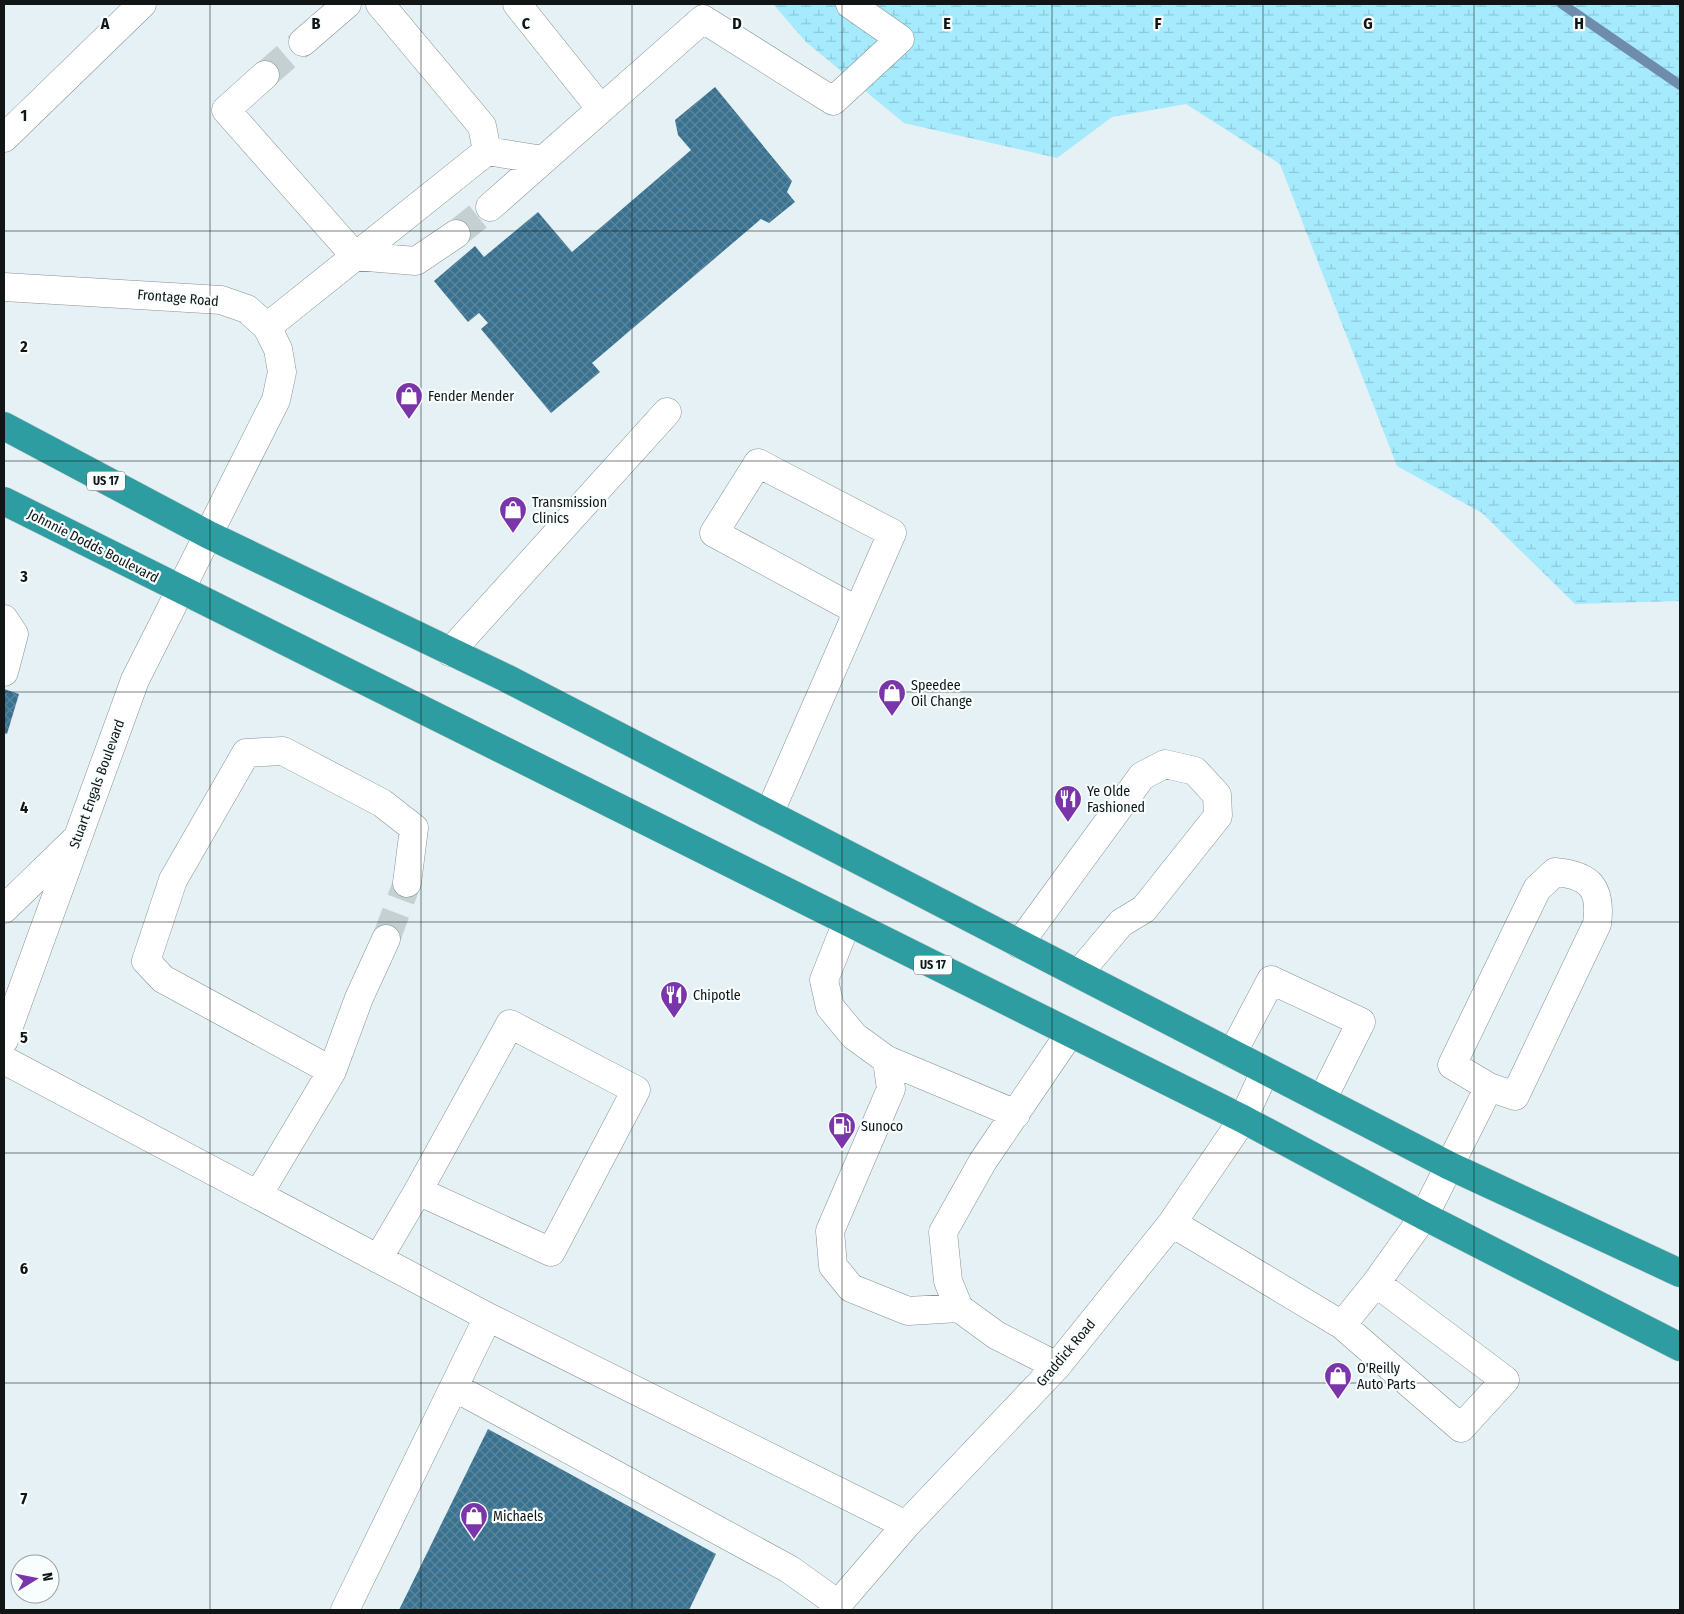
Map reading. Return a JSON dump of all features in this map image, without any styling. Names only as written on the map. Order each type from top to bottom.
[{"type":"highway","name":"US 17","points":[[4,426],[209,535],[450,652],[769,814],[1450,1166],[1680,1273]]},
{"type":"highway","name":"Johnnie Dodds Boulevard","points":[[4,501],[181,591]]},
{"type":"highway","name":"US 17","points":[[181,591],[1243,1119],[1424,1216],[1680,1347]]},
{"type":"street","points":[[4,138],[142,4]]},
{"type":"street","points":[[303,42],[347,4]]},
{"type":"street","points":[[380,4],[482,126],[487,151]]},
{"type":"street","points":[[517,4],[601,109]]},
{"type":"street","points":[[490,207],[703,19],[833,101],[900,39],[850,4]]},
{"type":"street","points":[[265,75],[226,110],[355,256],[416,261],[456,234]]},
{"type":"street","points":[[267,328],[487,151],[543,160]]},
{"type":"street","name":"Frontage Road","points":[[4,287],[221,300],[247,309],[267,328],[278,349],[282,372],[276,400],[209,535]]},
{"type":"street","points":[[450,652],[667,412]]},
{"type":"street","points":[[769,814],[858,611],[892,533],[758,463],[714,533],[858,611]]},
{"type":"street","name":"Stuart Engals Boulevard","points":[[4,1040],[135,680],[209,535]]},
{"type":"street","points":[[4,620],[14,634],[4,672]]},
{"type":"street","points":[[332,1071],[163,979],[146,961],[173,880],[246,753],[283,752],[382,803],[414,828],[406,883]]},
{"type":"street","points":[[1019,944],[1142,776],[1165,764],[1195,771],[1217,795],[1218,816],[1144,909],[1121,923],[1078,974]]},
{"type":"street","points":[[4,909],[78,837]]},
{"type":"street","points":[[1555,872],[1578,876],[1596,891],[1600,906],[1597,924],[1515,1096],[1488,1086],[1452,1065],[1537,889],[1555,872]]},
{"type":"street","points":[[847,922],[824,980],[830,1007],[854,1036],[887,1060],[1016,1114]]},
{"type":"street","points":[[258,1195],[332,1071],[359,998],[386,939]]},
{"type":"street","points":[[1232,1054],[1271,980],[1362,1022],[1322,1100]]},
{"type":"street","points":[[378,1259],[418,1191],[510,1024],[636,1090],[551,1252],[418,1191]]},
{"type":"street","points":[[1057,1366],[996,1335],[959,1308],[948,1281],[943,1232],[983,1161],[1070,1033]]},
{"type":"street","points":[[4,1060],[488,1317],[906,1525]]},
{"type":"street","points":[[887,1060],[891,1090],[830,1231],[833,1266],[851,1288],[908,1311],[959,1308]]},
{"type":"street","name":"Graddick Road","points":[[835,1607],[906,1525],[1057,1366],[1172,1224],[1243,1119],[1265,1071]]},
{"type":"street","points":[[1342,1325],[1376,1283],[1424,1216],[1488,1086]]},
{"type":"street","points":[[1172,1224],[1342,1325],[1460,1428],[1505,1380],[1376,1283]]},
{"type":"street","points":[[345,1610],[488,1317]]},
{"type":"street","points":[[454,1387],[789,1569],[835,1607]]},
{"type":"green space","points":[[773,4],[1680,4],[1680,601],[1575,604],[1482,513],[1397,466],[1280,164],[1186,104],[1112,117],[1057,158],[904,123],[806,42]]},
{"type":"building","points":[[715,87],[792,181],[787,192],[795,202],[769,223],[761,219],[592,363],[600,372],[551,413],[481,329],[488,323],[479,313],[468,322],[434,281],[475,246],[484,257],[538,212],[572,252],[691,150],[678,135],[675,120]]},
{"type":"building","points":[[4,689],[19,694],[7,734],[4,733]]},
{"type":"building","points":[[488,1429],[716,1554],[689,1610],[399,1610]]},
{"type":"waterway","points":[[1562,4],[1680,85]]},
{"type":"tunnel","points":[[265,75],[303,42]]},
{"type":"tunnel","points":[[456,234],[490,207]]},
{"type":"tunnel","points":[[386,939],[407,883]]},
{"type":"place","name":"Fender Mender","points":[[409,420]]},
{"type":"place","name":"Transmission Clinics","points":[[513,534]]},
{"type":"place","name":"Speedee Oil Change","points":[[892,717]]},
{"type":"place","name":"Ye Olde Fashioned","points":[[1068,823]]},
{"type":"place","name":"Chipotle","points":[[674,1019]]},
{"type":"place","name":"Sunoco","points":[[842,1150]]},
{"type":"place","name":"O'Reilly Auto Parts","points":[[1338,1400]]},
{"type":"place","name":"Michaels","points":[[474,1540]]}]
